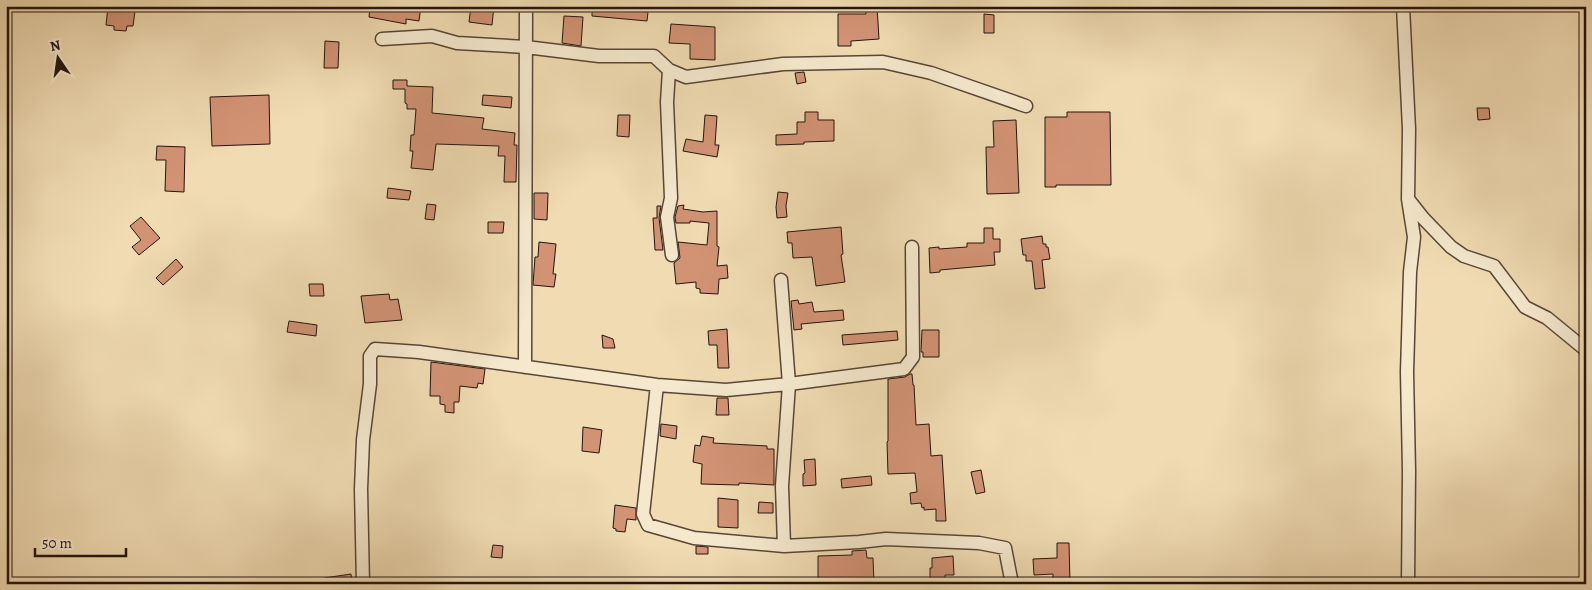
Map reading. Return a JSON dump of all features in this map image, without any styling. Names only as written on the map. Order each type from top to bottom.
[{"type":"street","points":[[525,367],[526,6]]},
{"type":"street","points":[[1403,6],[1409,129],[1408,199],[1414,237],[1410,272],[1407,372],[1409,471],[1408,584]]},
{"type":"street","points":[[382,39],[432,36],[457,44],[526,47],[599,56],[654,56],[669,70],[686,77],[783,64],[883,62],[931,73],[1026,106]]},
{"type":"street","points":[[669,70],[667,102],[671,198],[667,217],[672,255]]},
{"type":"street","points":[[1408,199],[1423,218],[1451,247],[1464,256],[1494,266],[1526,307],[1547,318],[1586,350]]},
{"type":"street","points":[[363,584],[361,489],[363,440],[370,384],[370,356],[375,350],[419,352],[657,385],[726,390],[904,369],[913,358],[912,247]]},
{"type":"street","points":[[781,280],[789,384],[782,486],[784,546]]},
{"type":"street","points":[[657,385],[643,514],[648,525],[694,538],[784,546],[886,539],[979,543],[1006,548],[1012,584]]},
{"type":"building","points":[[108,6],[130,6],[130,11],[135,11],[133,26],[127,26],[126,31],[114,30],[114,26],[106,25]]},
{"type":"building","points":[[370,6],[421,6],[419,21],[406,19],[406,24],[369,17]]},
{"type":"building","points":[[471,6],[494,6],[492,25],[469,22]]},
{"type":"building","points":[[865,6],[877,6],[879,39],[851,41],[851,46],[838,46],[838,14],[866,14]]},
{"type":"building","points":[[592,7],[648,12],[647,21],[592,16]]},
{"type":"building","points":[[984,14],[994,15],[994,33],[984,33]]},
{"type":"building","points":[[564,16],[583,17],[581,46],[562,43]]},
{"type":"building","points":[[671,24],[715,27],[715,60],[690,59],[690,44],[669,43]]},
{"type":"building","points":[[325,41],[339,42],[338,68],[324,68]]},
{"type":"building","points":[[804,72],[806,82],[797,84],[795,73]]},
{"type":"building","points":[[393,80],[407,80],[407,86],[433,87],[432,113],[484,118],[482,129],[515,133],[514,145],[517,145],[516,182],[504,182],[505,156],[498,156],[499,146],[436,144],[433,170],[411,168],[413,151],[410,151],[411,135],[414,135],[416,109],[407,109],[405,89],[393,89]]},
{"type":"building","points":[[269,95],[270,144],[212,146],[210,97]]},
{"type":"building","points":[[483,95],[512,97],[511,108],[482,105]]},
{"type":"building","points":[[1477,108],[1489,108],[1490,119],[1478,120]]},
{"type":"building","points":[[805,112],[818,112],[818,120],[834,120],[834,141],[776,145],[776,135],[797,134],[797,122],[805,122]]},
{"type":"building","points":[[1067,112],[1110,112],[1111,185],[1056,185],[1056,187],[1045,187],[1045,117],[1067,117]]},
{"type":"building","points":[[618,115],[630,115],[629,137],[617,136]]},
{"type":"building","points":[[705,115],[717,116],[715,145],[719,145],[717,157],[683,151],[686,139],[703,142]]},
{"type":"building","points":[[1016,120],[1019,193],[987,194],[986,147],[994,147],[993,121]]},
{"type":"building","points":[[157,146],[185,147],[184,192],[165,191],[166,160],[156,160]]},
{"type":"building","points":[[388,188],[411,191],[409,200],[387,198]]},
{"type":"building","points":[[778,192],[788,193],[787,217],[777,218]]},
{"type":"building","points":[[534,193],[548,193],[547,220],[534,219]]},
{"type":"building","points":[[427,204],[436,205],[434,220],[425,219]]},
{"type":"building","points":[[684,205],[683,209],[703,212],[717,211],[717,246],[719,247],[717,266],[727,265],[728,278],[719,279],[718,294],[700,293],[700,289],[696,288],[696,282],[676,284],[674,263],[680,258],[678,242],[707,245],[709,223],[690,221],[690,223],[676,223],[675,217],[678,206]]},
{"type":"building","points":[[657,206],[661,206],[659,218],[663,250],[655,250],[653,218],[657,218]]},
{"type":"building","points":[[141,217],[160,238],[139,255],[132,247],[141,240],[130,226]]},
{"type":"building","points":[[488,222],[504,222],[503,233],[488,233]]},
{"type":"building","points":[[841,227],[843,254],[841,255],[845,282],[816,286],[812,257],[793,258],[792,243],[788,243],[787,232]]},
{"type":"building","points":[[984,228],[993,228],[993,239],[1000,239],[1000,252],[994,252],[995,265],[940,270],[940,272],[930,273],[929,248],[967,247],[967,243],[984,243]]},
{"type":"building","points":[[1042,236],[1043,244],[1046,244],[1046,247],[1048,247],[1050,259],[1042,260],[1045,288],[1035,289],[1032,261],[1026,261],[1026,255],[1023,255],[1021,239]]},
{"type":"building","points":[[539,242],[556,244],[553,274],[556,274],[554,287],[533,285],[535,257],[538,257]]},
{"type":"building","points":[[176,259],[183,267],[163,285],[156,278]]},
{"type":"building","points":[[309,284],[323,284],[324,296],[310,296]]},
{"type":"building","points":[[389,294],[390,300],[398,299],[402,320],[365,323],[361,296]]},
{"type":"building","points":[[798,300],[799,304],[812,302],[814,312],[843,310],[844,320],[801,324],[802,329],[794,330],[791,301]]},
{"type":"building","points":[[289,321],[317,325],[316,336],[287,332]]},
{"type":"building","points":[[727,329],[729,368],[718,368],[717,345],[709,345],[708,331]]},
{"type":"building","points":[[922,330],[939,330],[939,357],[923,357],[923,352],[921,352]]},
{"type":"building","points":[[897,331],[898,340],[843,345],[842,335]]},
{"type":"building","points":[[602,335],[613,339],[615,348],[603,348]]},
{"type":"building","points":[[431,362],[485,369],[483,384],[478,383],[477,388],[460,386],[459,402],[454,402],[454,413],[445,412],[445,405],[440,404],[440,396],[430,396]]},
{"type":"building","points":[[912,374],[914,385],[916,425],[929,424],[931,456],[942,455],[946,521],[936,521],[936,509],[924,510],[921,503],[911,504],[910,493],[917,492],[915,473],[888,474],[888,379],[905,377]]},
{"type":"building","points":[[717,398],[728,398],[729,415],[716,415]]},
{"type":"building","points":[[661,424],[677,426],[676,439],[660,436]]},
{"type":"building","points":[[583,427],[602,430],[599,453],[582,451]]},
{"type":"building","points":[[702,436],[714,438],[713,443],[767,446],[767,449],[774,449],[774,485],[739,483],[739,485],[701,484],[702,464],[693,462],[695,445],[700,446]]},
{"type":"building","points":[[815,459],[816,485],[803,486],[804,460]]},
{"type":"building","points":[[981,470],[985,492],[976,494],[971,472]]},
{"type":"building","points":[[871,476],[872,485],[842,488],[841,479]]},
{"type":"building","points":[[718,498],[738,500],[738,528],[718,527]]},
{"type":"building","points":[[759,502],[773,503],[773,513],[758,513]]},
{"type":"building","points":[[615,505],[636,508],[636,520],[627,519],[625,532],[616,531],[613,528]]},
{"type":"building","points":[[1057,543],[1069,543],[1070,584],[1053,584],[1053,574],[1034,575],[1033,559],[1057,558]]},
{"type":"building","points":[[493,545],[503,546],[502,558],[491,557]]},
{"type":"building","points":[[696,546],[708,547],[708,554],[696,554]]},
{"type":"building","points":[[866,550],[867,558],[873,558],[874,583],[818,584],[818,556],[852,555],[852,551]]},
{"type":"building","points":[[953,556],[954,575],[945,575],[945,584],[930,584],[932,558]]},
{"type":"building","points":[[351,574],[352,584],[324,584],[324,578]]}]
